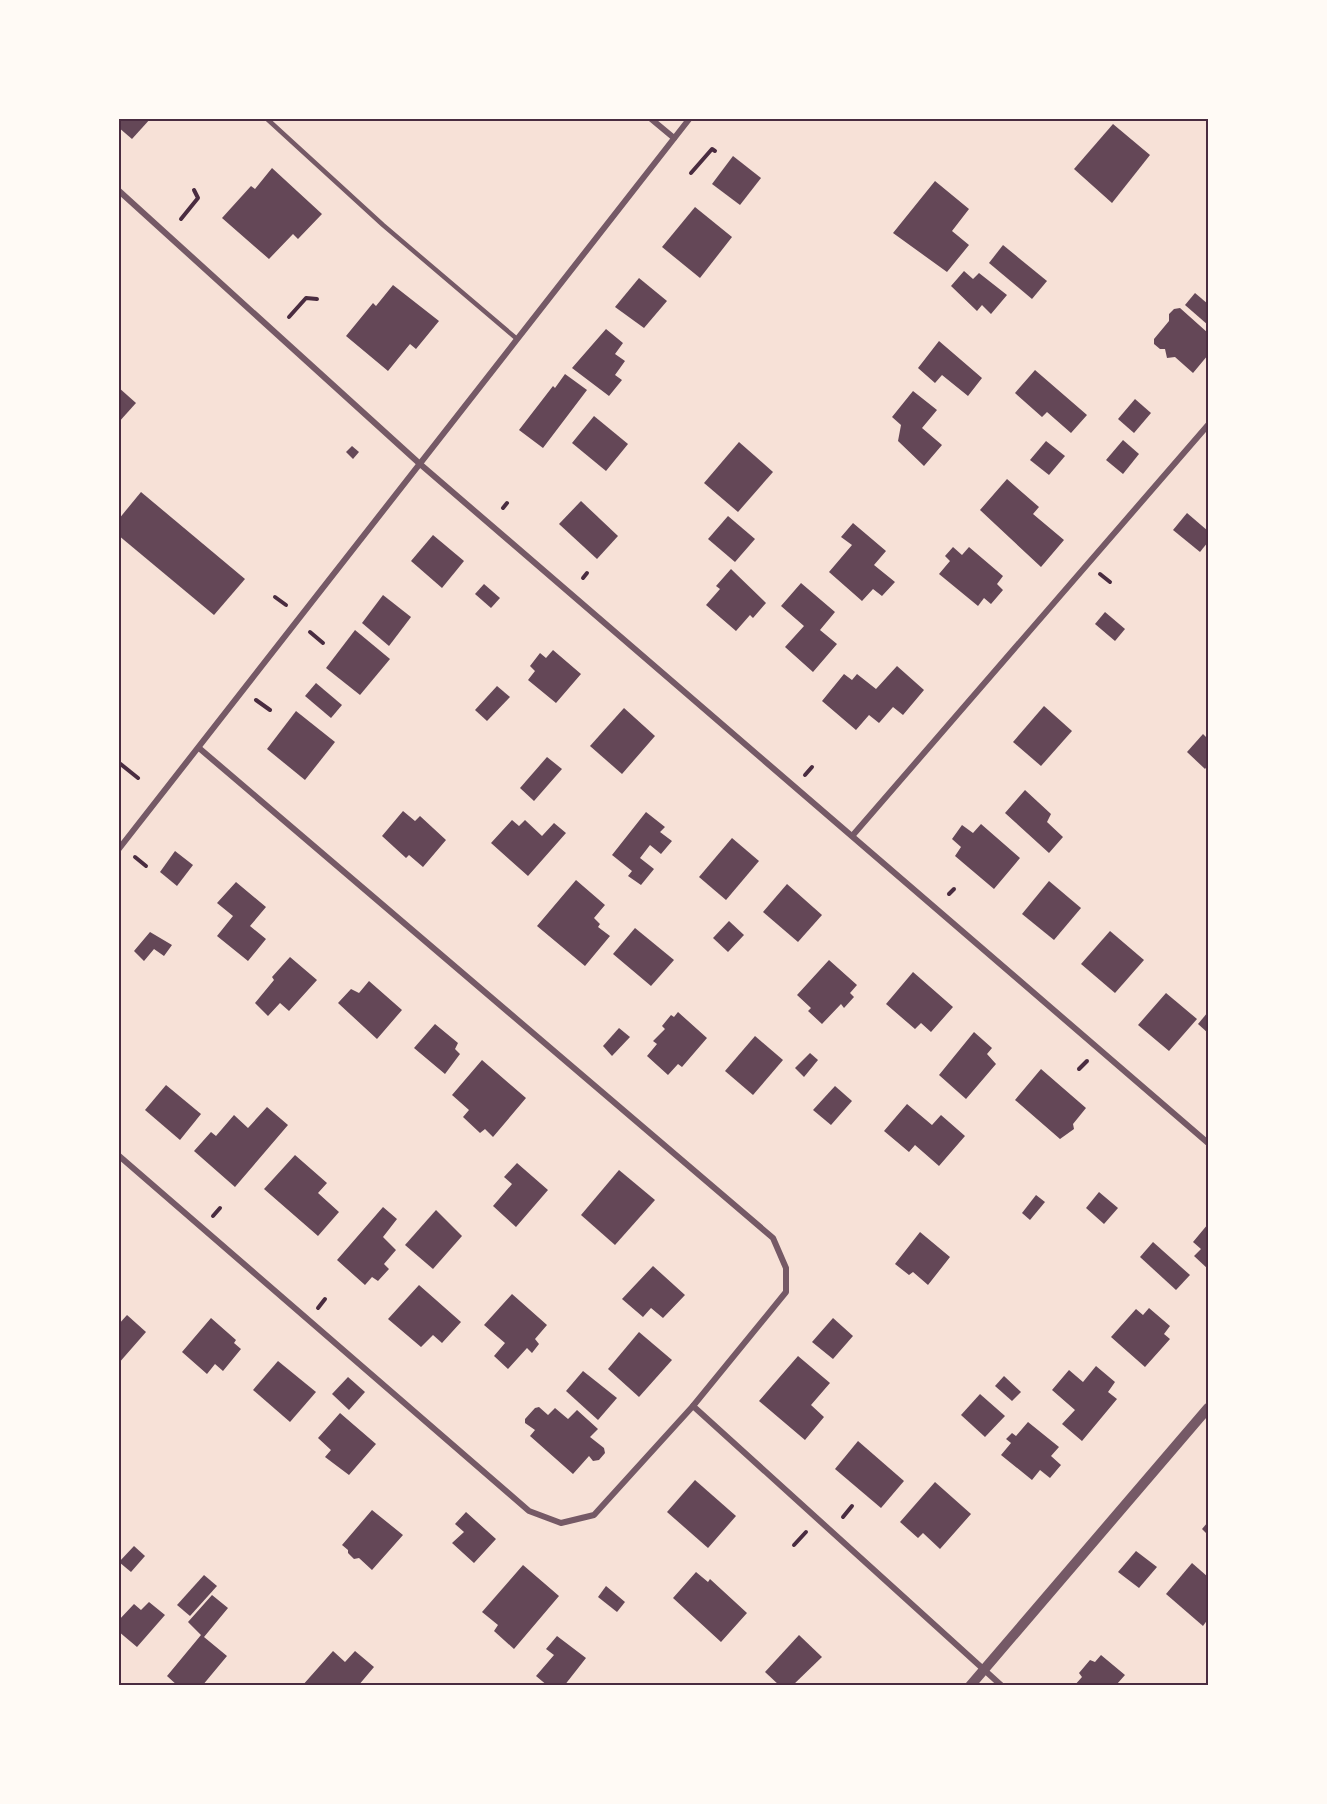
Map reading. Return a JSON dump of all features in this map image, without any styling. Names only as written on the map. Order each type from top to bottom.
[{"type":"street","points":[[650,118],[674,138]]},
{"type":"street","points":[[118,850],[690,118]]},
{"type":"street","points":[[118,190],[420,464],[1209,1143]]},
{"type":"street","points":[[853,835],[1209,425]]},
{"type":"street","points":[[118,1155],[529,1511],[551,1522],[561,1523],[594,1515],[693,1406],[786,1292],[786,1268],[773,1238],[199,748]]},
{"type":"street","points":[[693,1406],[1002,1686]]},
{"type":"street","points":[[970,1686],[1209,1408]]},
{"type":"lane","points":[[266,118],[383,225],[517,339]]},
{"type":"path","points":[[691,173],[712,148],[715,151]]},
{"type":"path","points":[[181,219],[198,198],[194,190]]},
{"type":"path","points":[[289,316],[306,298],[317,299]]},
{"type":"path","points":[[503,508],[507,503]]},
{"type":"path","points":[[583,578],[587,573]]},
{"type":"path","points":[[118,762],[138,778]]},
{"type":"path","points":[[949,894],[954,889]]},
{"type":"building","points":[[118,118],[151,118],[132,139],[118,127]]},
{"type":"building","points":[[1113,124],[1150,155],[1112,203],[1074,169]]},
{"type":"building","points":[[733,156],[761,178],[740,205],[712,184]]},
{"type":"building","points":[[272,168],[322,214],[298,239],[293,234],[269,259],[222,218],[251,186],[255,189]]},
{"type":"building","points":[[935,181],[969,209],[952,231],[969,245],[947,272],[893,233]]},
{"type":"building","points":[[695,207],[732,237],[700,278],[662,247]]},
{"type":"building","points":[[1003,245],[1047,281],[1032,299],[989,263]]},
{"type":"building","points":[[964,271],[973,279],[979,273],[1007,295],[991,314],[982,305],[977,311],[951,286]]},
{"type":"building","points":[[639,278],[667,301],[644,328],[615,307]]},
{"type":"building","points":[[393,285],[439,321],[416,349],[410,344],[388,371],[346,336],[373,303],[376,306]]},
{"type":"building","points":[[1195,293],[1208,304],[1208,325],[1185,305]]},
{"type":"building","points":[[1180,308],[1208,333],[1208,355],[1193,373],[1175,357],[1167,358],[1165,349],[1160,349],[1154,344],[1154,339],[1169,321],[1169,314],[1174,309]]},
{"type":"building","points":[[606,329],[623,343],[615,354],[625,361],[615,375],[622,380],[609,396],[572,368]]},
{"type":"building","points":[[939,341],[982,378],[968,396],[942,375],[935,383],[918,368]]},
{"type":"building","points":[[1035,370],[1087,415],[1071,433],[1047,412],[1042,417],[1015,393]]},
{"type":"building","points":[[565,374],[587,390],[543,448],[519,430]]},
{"type":"building","points":[[118,387],[136,403],[118,423]]},
{"type":"building","points":[[913,391],[937,410],[922,428],[942,445],[924,466],[898,441],[901,425],[892,417]]},
{"type":"building","points":[[1135,399],[1151,413],[1134,433],[1118,419]]},
{"type":"building","points":[[594,416],[628,444],[606,471],[572,443]]},
{"type":"building","points":[[1123,440],[1139,454],[1123,474],[1106,460]]},
{"type":"building","points":[[1046,441],[1065,456],[1049,475],[1030,460]]},
{"type":"building","points":[[739,442],[773,472],[738,512],[704,483]]},
{"type":"building","points":[[352,446],[359,452],[353,459],[346,452]]},
{"type":"building","points":[[1007,479],[1039,507],[1033,514],[1064,540],[1041,567],[980,510]]},
{"type":"building","points":[[141,492],[245,579],[214,615],[118,535],[118,520]]},
{"type":"building","points":[[581,501],[618,536],[597,559],[559,524]]},
{"type":"building","points":[[1187,513],[1208,531],[1208,542],[1200,552],[1173,530]]},
{"type":"building","points":[[728,516],[755,539],[735,562],[708,539]]},
{"type":"building","points":[[853,523],[886,551],[874,565],[895,582],[882,596],[873,589],[862,601],[829,572],[852,545],[841,537]]},
{"type":"building","points":[[433,535],[464,561],[442,588],[411,561]]},
{"type":"building","points":[[953,547],[962,555],[969,547],[1003,576],[997,584],[1003,590],[991,604],[984,598],[978,606],[939,574],[950,561],[945,556]]},
{"type":"building","points":[[731,569],[766,603],[753,618],[750,615],[736,631],[706,605],[720,589],[716,586]]},
{"type":"building","points":[[801,583],[835,612],[820,630],[837,644],[813,672],[785,647],[804,626],[781,606]]},
{"type":"building","points":[[484,584],[500,598],[491,608],[475,594]]},
{"type":"building","points":[[383,595],[411,617],[389,646],[362,623]]},
{"type":"building","points":[[1105,612],[1125,629],[1115,641],[1095,624]]},
{"type":"building","points":[[355,630],[390,659],[360,695],[326,668]]},
{"type":"building","points":[[553,650],[581,674],[556,703],[528,680],[535,671],[530,666],[540,653],[546,658]]},
{"type":"building","points":[[897,666],[924,690],[903,715],[893,707],[879,723],[869,715],[856,730],[822,701],[844,674],[852,680],[857,674],[876,689]]},
{"type":"building","points":[[316,683],[342,705],[331,718],[305,696]]},
{"type":"building","points":[[497,686],[510,697],[487,721],[475,710]]},
{"type":"building","points":[[1044,706],[1072,731],[1041,766],[1013,742]]},
{"type":"building","points":[[624,708],[655,736],[622,774],[590,746]]},
{"type":"building","points":[[296,711],[335,742],[305,780],[267,749]]},
{"type":"building","points":[[1203,734],[1208,739],[1208,765],[1205,769],[1187,752]]},
{"type":"building","points":[[547,757],[562,769],[534,801],[520,788]]},
{"type":"building","points":[[1025,790],[1051,814],[1047,822],[1063,837],[1049,853],[1005,813]]},
{"type":"building","points":[[403,811],[415,821],[420,816],[446,840],[423,867],[409,855],[406,858],[382,836]]},
{"type":"building","points":[[646,812],[665,827],[660,832],[672,841],[661,854],[650,845],[640,858],[654,869],[641,885],[628,876],[632,871],[612,855]]},
{"type":"building","points":[[512,820],[519,826],[525,820],[542,836],[554,823],[566,833],[528,876],[491,843]]},
{"type":"building","points":[[981,824],[1020,858],[994,889],[955,856],[961,847],[952,839],[962,825],[973,833]]},
{"type":"building","points":[[732,838],[759,861],[726,900],[699,877]]},
{"type":"building","points":[[175,851],[193,865],[177,886],[160,872]]},
{"type":"building","points":[[576,880],[605,905],[594,918],[600,924],[598,927],[610,936],[585,966],[537,926]]},
{"type":"building","points":[[1049,881],[1081,908],[1054,940],[1022,914]]},
{"type":"building","points":[[236,882],[266,907],[250,926],[266,939],[248,961],[217,936],[233,916],[217,903]]},
{"type":"building","points":[[787,884],[822,915],[798,942],[763,912]]},
{"type":"building","points":[[729,921],[744,935],[728,952],[713,938]]},
{"type":"building","points":[[635,928],[674,960],[651,986],[613,954]]},
{"type":"building","points":[[1110,931],[1144,960],[1115,993],[1081,964]]},
{"type":"building","points":[[150,932],[172,945],[164,956],[154,949],[144,961],[134,951]]},
{"type":"building","points":[[290,957],[317,980],[289,1011],[280,1003],[268,1016],[255,1003],[274,980],[272,977]]},
{"type":"building","points":[[829,960],[857,985],[850,993],[854,997],[844,1008],[841,1004],[822,1024],[808,1011],[811,1008],[797,995]]},
{"type":"building","points":[[913,972],[953,1007],[931,1032],[921,1023],[915,1029],[886,1004]]},
{"type":"building","points":[[369,981],[402,1010],[377,1039],[338,1003],[351,989],[359,993]]},
{"type":"building","points":[[1166,993],[1197,1019],[1169,1051],[1138,1025]]},
{"type":"building","points":[[678,1012],[707,1038],[682,1067],[678,1064],[668,1075],[647,1056],[657,1044],[653,1041],[665,1029],[662,1026],[671,1015],[674,1017]]},
{"type":"building","points":[[1208,1012],[1208,1033],[1198,1024]]},
{"type":"building","points":[[435,1024],[458,1043],[455,1049],[460,1054],[445,1074],[414,1048]]},
{"type":"building","points":[[619,1028],[630,1037],[612,1056],[603,1046]]},
{"type":"building","points":[[974,1032],[992,1048],[987,1054],[996,1064],[966,1099],[939,1075]]},
{"type":"building","points":[[755,1036],[783,1060],[753,1095],[725,1071]]},
{"type":"building","points":[[810,1053],[818,1060],[804,1077],[795,1068]]},
{"type":"building","points":[[482,1060],[526,1098],[493,1137],[485,1129],[480,1133],[463,1117],[469,1110],[452,1095]]},
{"type":"building","points":[[1041,1069],[1086,1108],[1073,1124],[1074,1129],[1060,1139],[1015,1100]]},
{"type":"building","points":[[166,1085],[201,1114],[180,1140],[145,1110]]},
{"type":"building","points":[[835,1086],[852,1101],[831,1125],[813,1110]]},
{"type":"building","points":[[907,1104],[932,1125],[941,1115],[965,1136],[939,1166],[915,1145],[909,1152],[884,1131]]},
{"type":"building","points":[[267,1107],[288,1125],[235,1187],[194,1151],[211,1132],[216,1136],[234,1115],[248,1128]]},
{"type":"building","points":[[295,1155],[327,1183],[318,1193],[339,1212],[318,1236],[264,1189]]},
{"type":"building","points":[[517,1163],[548,1190],[516,1227],[493,1206],[512,1184],[504,1177]]},
{"type":"building","points":[[619,1170],[655,1200],[615,1245],[581,1215]]},
{"type":"building","points":[[1099,1192],[1118,1208],[1104,1224],[1086,1208]]},
{"type":"building","points":[[1036,1195],[1045,1202],[1030,1220],[1022,1213]]},
{"type":"building","points":[[383,1207],[397,1219],[383,1237],[396,1250],[384,1264],[389,1269],[378,1281],[372,1277],[365,1285],[337,1260]]},
{"type":"building","points":[[436,1210],[462,1236],[433,1269],[405,1245]]},
{"type":"building","points":[[1208,1224],[1208,1269],[1194,1256],[1201,1249],[1193,1242]]},
{"type":"building","points":[[920,1232],[950,1257],[928,1285],[913,1272],[909,1275],[895,1264]]},
{"type":"building","points":[[1153,1242],[1190,1275],[1176,1290],[1140,1257]]},
{"type":"building","points":[[653,1266],[685,1295],[663,1318],[651,1308],[643,1317],[622,1299]]},
{"type":"building","points":[[419,1285],[461,1322],[442,1343],[433,1335],[421,1347],[388,1319]]},
{"type":"building","points":[[512,1294],[547,1325],[535,1339],[539,1344],[532,1353],[527,1348],[508,1369],[494,1356],[505,1343],[484,1325]]},
{"type":"building","points":[[1149,1308],[1170,1326],[1164,1334],[1170,1339],[1145,1367],[1111,1337],[1136,1309],[1143,1315]]},
{"type":"building","points":[[127,1315],[146,1332],[118,1364],[118,1325]]},
{"type":"building","points":[[211,1318],[236,1340],[234,1343],[241,1349],[223,1371],[215,1364],[207,1374],[182,1352]]},
{"type":"building","points":[[833,1318],[853,1336],[833,1359],[812,1342]]},
{"type":"building","points":[[639,1332],[672,1360],[639,1397],[608,1369]]},
{"type":"building","points":[[798,1356],[830,1383],[811,1405],[824,1417],[805,1440],[759,1401]]},
{"type":"building","points":[[278,1361],[316,1392],[290,1422],[253,1390]]},
{"type":"building","points":[[1096,1366],[1115,1382],[1108,1392],[1117,1399],[1082,1441],[1062,1424],[1075,1410],[1052,1390],[1069,1370],[1083,1382]]},
{"type":"building","points":[[583,1371],[617,1398],[598,1420],[566,1391]]},
{"type":"building","points":[[1004,1376],[1021,1392],[1012,1401],[995,1386]]},
{"type":"building","points":[[348,1377],[365,1392],[349,1410],[332,1394]]},
{"type":"building","points":[[980,1394],[1005,1416],[985,1437],[961,1415]]},
{"type":"building","points":[[539,1407],[548,1415],[555,1408],[568,1419],[577,1410],[598,1429],[590,1437],[604,1448],[605,1453],[599,1460],[593,1461],[589,1456],[573,1474],[530,1436],[535,1430],[525,1423],[525,1419],[535,1408]]},
{"type":"building","points":[[340,1413],[376,1444],[349,1475],[325,1457],[331,1450],[318,1438]]},
{"type":"building","points":[[1028,1422],[1059,1447],[1051,1456],[1061,1465],[1050,1478],[1040,1470],[1032,1480],[1001,1455],[1011,1443],[1006,1439],[1012,1433],[1016,1436]]},
{"type":"building","points":[[858,1441],[904,1481],[881,1508],[835,1469]]},
{"type":"building","points":[[695,1480],[736,1516],[708,1548],[667,1512]]},
{"type":"building","points":[[935,1482],[971,1514],[940,1549],[923,1533],[918,1538],[900,1522]]},
{"type":"building","points":[[372,1510],[403,1535],[372,1570],[359,1558],[354,1559],[342,1545]]},
{"type":"building","points":[[466,1512],[496,1539],[474,1563],[452,1543],[464,1532],[455,1524]]},
{"type":"building","points":[[1208,1522],[1208,1535],[1202,1529]]},
{"type":"building","points":[[134,1546],[145,1556],[131,1572],[119,1562]]},
{"type":"building","points":[[1136,1551],[1157,1567],[1139,1588],[1118,1572]]},
{"type":"building","points":[[1192,1563],[1208,1577],[1208,1619],[1203,1626],[1166,1594]]},
{"type":"building","points":[[523,1565],[559,1596],[514,1649],[494,1631],[498,1625],[482,1612]]},
{"type":"building","points":[[696,1572],[708,1582],[710,1579],[747,1613],[721,1642],[673,1598]]},
{"type":"building","points":[[204,1575],[217,1586],[190,1616],[177,1605]]},
{"type":"building","points":[[606,1586],[625,1602],[617,1612],[598,1597]]},
{"type":"building","points":[[212,1595],[228,1608],[204,1637],[227,1656],[202,1686],[178,1686],[167,1676],[201,1635],[188,1622]]},
{"type":"building","points":[[149,1602],[165,1615],[137,1647],[118,1631],[118,1621],[134,1604],[141,1610]]},
{"type":"building","points":[[799,1635],[822,1657],[792,1686],[780,1686],[765,1672]]},
{"type":"building","points":[[557,1636],[586,1658],[564,1686],[548,1686],[536,1676],[554,1655],[546,1649]]},
{"type":"building","points":[[333,1651],[345,1662],[355,1651],[374,1667],[358,1686],[302,1686]]},
{"type":"building","points":[[1101,1655],[1125,1675],[1117,1684],[1119,1686],[1074,1686],[1082,1677],[1079,1673],[1090,1660],[1095,1662]]}]
